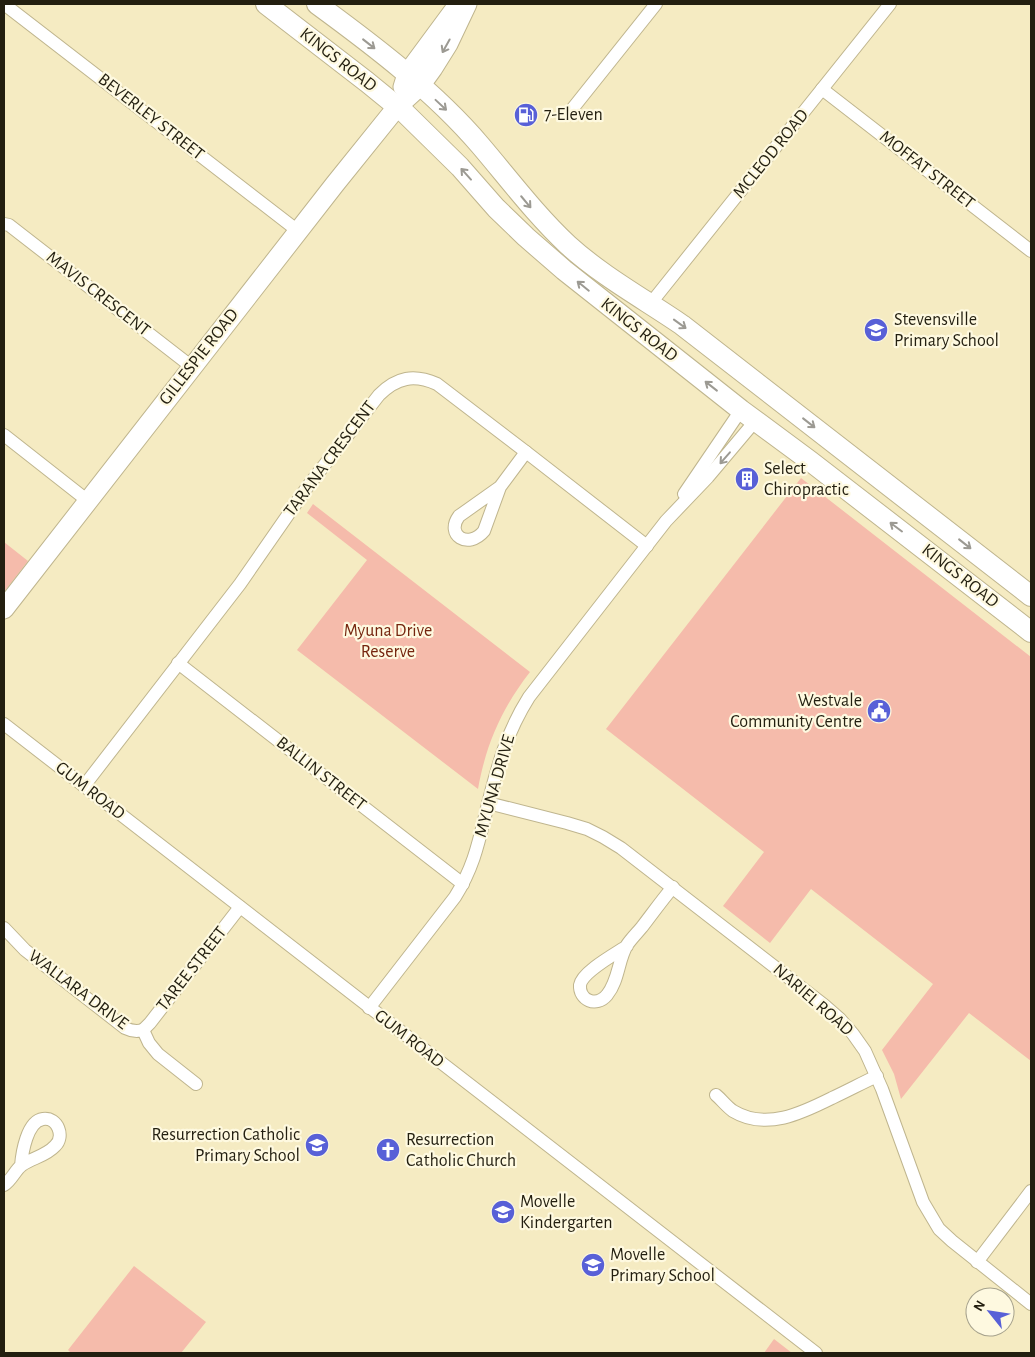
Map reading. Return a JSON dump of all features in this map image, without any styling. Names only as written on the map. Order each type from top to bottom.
[{"type":"main road","name":"KINGS ROAD","points":[[266,4],[397,107],[460,167],[496,208],[526,237],[614,311],[1031,632]]},
{"type":"main road","name":"KINGS ROAD","points":[[317,4],[414,80],[461,124],[532,208],[562,240],[610,278],[682,325],[1031,596]]},
{"type":"main road","points":[[748,415],[764,389]]},
{"type":"street","name":"BEVERLEY STREET","points":[[4,4],[298,231]]},
{"type":"street","name":"GILLESPIE ROAD","points":[[4,609],[298,231],[397,107],[459,4]]},
{"type":"street","name":"GILLESPIE ROAD","points":[[414,80],[433,68],[448,44],[467,4]]},
{"type":"street","points":[[573,108],[656,4]]},
{"type":"street","name":"MCLEOD ROAD","points":[[651,304],[890,4]]},
{"type":"street","name":"MOFFAT STREET","points":[[822,89],[1031,251]]},
{"type":"street","name":"MAVIS CRESCENT","points":[[4,224],[9,225],[192,367]]},
{"type":"street","name":"TARANA CRESCENT","points":[[84,786],[240,584],[308,486],[379,395],[390,385],[404,379],[420,378],[437,384],[646,546]]},
{"type":"street","name":"MYUNA DRIVE","points":[[666,521],[708,477],[748,415]]},
{"type":"street","name":"MYUNA DRIVE","points":[[369,1008],[463,884],[475,858],[505,744],[518,715],[529,697],[748,415]]},
{"type":"street","points":[[4,435],[88,501]]},
{"type":"street","points":[[500,487],[526,452]]},
{"type":"street","name":"BALLIN STREET","points":[[178,663],[463,884]]},
{"type":"street","name":"GUM ROAD","points":[[4,724],[816,1353]]},
{"type":"street","name":"NARIEL ROAD","points":[[488,803],[567,823],[604,836],[673,887],[840,1019],[865,1051],[877,1076],[922,1202],[939,1229],[977,1262],[1031,1304]]},
{"type":"street","points":[[627,946],[673,887]]},
{"type":"street","name":"TAREE STREET","points":[[143,1030],[240,907]]},
{"type":"street","name":"WALLARA DRIVE","points":[[4,928],[25,950],[124,1028],[130,1031],[143,1030],[149,1043],[158,1054],[196,1084]]},
{"type":"street","points":[[716,1095],[726,1106],[742,1115],[755,1119],[782,1119],[809,1110],[877,1076]]},
{"type":"street","points":[[4,1185],[21,1166]]},
{"type":"street","points":[[977,1262],[1031,1191]]},
{"type":"green space","points":[[801,478],[1031,657],[1031,1061],[969,1013],[901,1099],[894,1074],[882,1050],[933,984],[811,889],[770,943],[723,906],[764,852],[606,729]]},
{"type":"green space","name":"Myuna Drive Reserve","points":[[313,504],[530,672],[503,713],[486,757],[478,789],[297,650],[367,560],[307,513]]},
{"type":"green space","points":[[4,542],[28,561],[4,592]]},
{"type":"green space","points":[[134,1266],[206,1322],[181,1353],[71,1353],[68,1350]]},
{"type":"green space","points":[[774,1339],[792,1353],[764,1353]]},
{"type":"place","name":"7-Eleven","points":[[526,115]]},
{"type":"place","name":"Stevensville Primary School","points":[[876,330]]},
{"type":"place","name":"Select Chiropractic","points":[[747,479]]},
{"type":"place","name":"Westvale Community Centre","points":[[879,711]]},
{"type":"place","name":"Resurrection Catholic Primary School","points":[[317,1145]]},
{"type":"place","name":"Resurrection Catholic Church","points":[[388,1150]]},
{"type":"place","name":"Movelle Kindergarten","points":[[503,1212]]},
{"type":"place","name":"Movelle Primary School","points":[[593,1265]]}]
